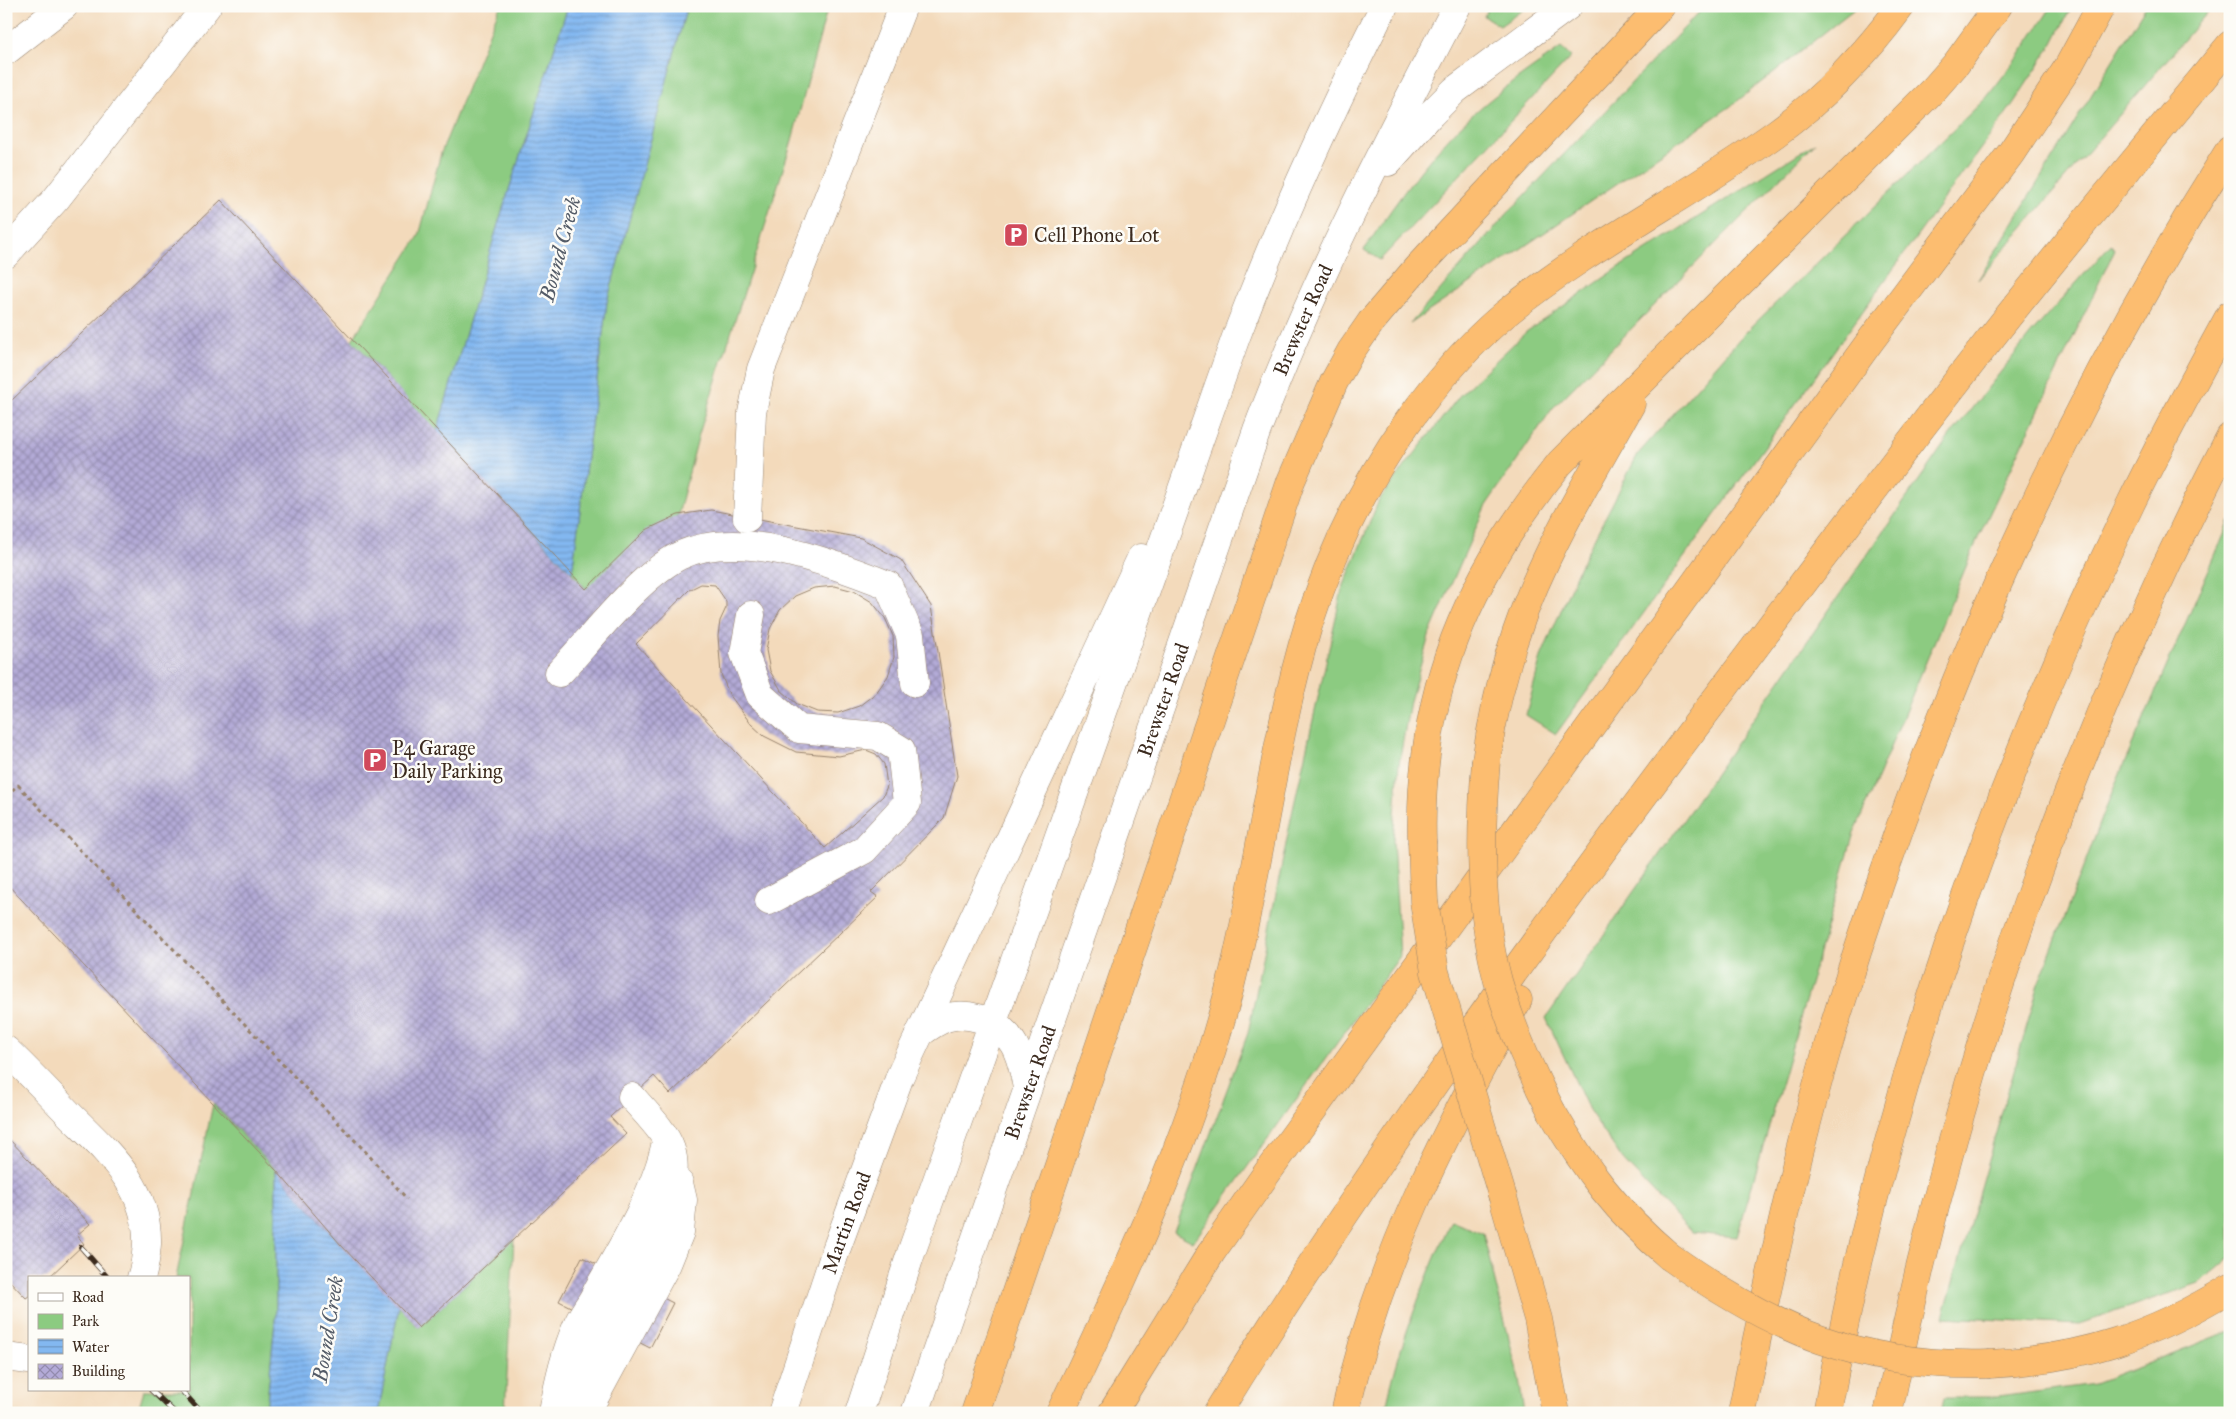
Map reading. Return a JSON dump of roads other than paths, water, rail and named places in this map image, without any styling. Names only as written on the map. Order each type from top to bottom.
[{"type":"highway","points":[[975,1413],[1291,481],[1334,382],[1351,351],[1393,295],[1661,6]]},
{"type":"highway","points":[[1060,1413],[1146,1229],[1191,1116],[1213,1049],[1232,978],[1292,688],[1310,621],[1338,549],[1364,493],[1407,423],[1452,366],[1505,314],[1564,271],[1776,133],[1830,87],[1878,37],[1901,6]]},
{"type":"highway","points":[[1556,1413],[1538,1319],[1435,972],[1424,900],[1421,788],[1437,692],[1446,659],[1474,593],[1493,557],[1530,500],[1560,463],[1934,89],[1956,64],[1998,6]]},
{"type":"highway","points":[[1112,1413],[1206,1261],[1272,1165],[1865,348],[2011,153],[2068,67],[2101,6]]},
{"type":"highway","points":[[1217,1413],[1266,1333],[1415,1114],[1544,930],[1635,806],[1985,346],[2230,44]]},
{"type":"highway","points":[[1742,1413],[1778,1238],[1823,1065],[1872,908],[1922,771],[1976,637],[2067,437],[2134,310],[2230,149]]},
{"type":"highway","points":[[1826,1413],[1861,1254],[1898,1112],[1940,975],[1987,839],[2040,703],[2126,512],[2230,315]]},
{"type":"highway","points":[[1644,378],[1563,527],[1517,629],[1497,696],[1486,761],[1481,833],[1486,912],[1498,980],[1520,1045],[1552,1112],[1583,1164],[1601,1189],[1638,1229],[1669,1256],[1746,1307],[1814,1338],[1846,1348],[1907,1360],[1933,1364],[1990,1364],[2048,1359],[2110,1345],[2175,1319],[2230,1288]]},
{"type":"highway","points":[[1888,1413],[1916,1279],[1939,1185],[1973,1064],[2019,924],[2068,790],[2123,657],[2152,592],[2230,437]]},
{"type":"highway","points":[[1345,1413],[1375,1302],[1402,1228],[1434,1156],[1474,1078],[1559,928],[1635,806]]},
{"type":"street","points":[[6,51],[64,6]]},
{"type":"street","points":[[6,254],[56,199],[207,6]]},
{"type":"street","points":[[746,518],[752,413],[761,369],[904,6]]},
{"type":"street","points":[[859,1413],[910,1256],[1261,270],[1319,136],[1384,6]]},
{"type":"street","name":"Brewster Road","points":[[916,1413],[1027,1088],[1257,430],[1299,324],[1339,236],[1457,6]]},
{"type":"street","points":[[1339,236],[1386,164],[1431,114],[1480,70],[1568,6]]},
{"type":"street","name":"Martin Road","points":[[782,1413],[836,1250],[900,1076],[1210,409]]},
{"type":"street","points":[[559,673],[646,579],[679,556],[719,545],[751,544],[840,566],[888,585],[910,635],[915,683]]},
{"type":"street","points":[[751,615],[744,653],[760,695],[799,729],[878,736],[901,750],[908,803],[864,850],[769,900]]},
{"type":"street","points":[[919,1034],[932,1024],[954,1014],[967,1015],[993,1022],[1014,1045],[1022,1062],[1027,1088]]},
{"type":"street","points":[[6,1050],[113,1158],[132,1184],[141,1202],[145,1220],[146,1257],[141,1276]]},
{"type":"street","points":[[586,1413],[666,1264],[680,1232],[683,1200],[673,1153],[667,1138],[632,1097]]},
{"type":"street","points":[[553,1413],[559,1374],[576,1326],[597,1292],[636,1218],[662,1163],[667,1138]]},
{"type":"street","points":[[563,1413],[667,1204],[674,1184],[675,1169]]},
{"type":"street","points":[[6,1357],[28,1360]]},
{"type":"water","name":"Bound Creek","points":[[568,6],[687,6],[607,302],[572,573],[437,431],[499,221]]},
{"type":"water","name":"Bound Creek","points":[[276,1170],[341,1245],[399,1306],[378,1413],[266,1413],[276,1311]]},
{"type":"railway","points":[[81,1247],[106,1276]]},
{"type":"railway","points":[[153,1392],[175,1413]]},
{"type":"railway","points":[[183,1392],[202,1413]]},
{"type":"place","name":"Cell Phone Lot","points":[[1016,235]]},
{"type":"place","name":"P4 Garage Daily Parking","points":[[375,760]]}]
